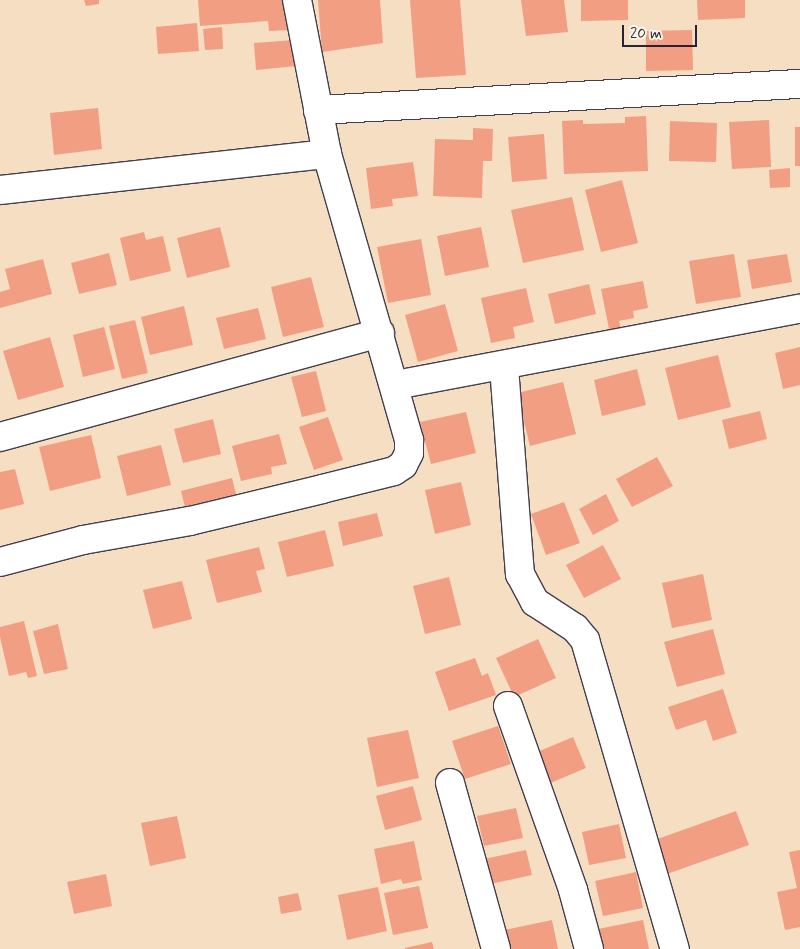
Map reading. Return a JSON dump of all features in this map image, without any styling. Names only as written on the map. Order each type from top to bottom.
[{"type":"street","points":[[0,562],[84,540],[190,521],[394,471],[406,459],[409,440],[396,385],[327,154],[297,0]]},
{"type":"street","points":[[318,110],[800,84]]},
{"type":"street","points":[[0,190],[327,154]]},
{"type":"street","points":[[396,385],[504,367],[800,309]]},
{"type":"street","points":[[0,437],[380,333]]},
{"type":"street","points":[[504,367],[520,574],[535,602],[575,628],[585,640],[675,949]]},
{"type":"street","points":[[508,706],[573,890],[589,949]]},
{"type":"street","points":[[450,783],[496,949]]},
{"type":"building","points":[[84,0],[99,0],[99,4],[86,6]]},
{"type":"building","points":[[198,0],[287,0],[289,30],[269,31],[268,21],[200,26]]},
{"type":"building","points":[[318,0],[380,0],[383,43],[322,52]]},
{"type":"building","points":[[410,0],[460,0],[466,75],[416,78]]},
{"type":"building","points":[[521,0],[564,0],[568,32],[526,36]]},
{"type":"building","points":[[581,0],[628,0],[628,20],[581,21]]},
{"type":"building","points":[[697,0],[745,0],[745,18],[698,20]]},
{"type":"building","points":[[197,23],[199,51],[158,54],[156,27]]},
{"type":"building","points":[[222,27],[223,49],[205,50],[203,29]]},
{"type":"building","points":[[692,30],[693,70],[646,71],[646,31]]},
{"type":"building","points":[[294,40],[296,66],[256,70],[254,43]]},
{"type":"building","points":[[98,108],[102,149],[54,155],[50,113]]},
{"type":"building","points":[[646,116],[648,171],[564,174],[562,121],[583,120],[583,124],[625,123],[625,117]]},
{"type":"building","points":[[769,120],[771,167],[732,169],[729,122]]},
{"type":"building","points":[[670,121],[717,123],[716,162],[669,161]]},
{"type":"building","points":[[795,127],[800,127],[800,166],[795,166]]},
{"type":"building","points":[[473,128],[493,129],[492,161],[483,161],[482,198],[433,196],[435,139],[473,140]]},
{"type":"building","points":[[544,134],[547,179],[512,182],[508,137]]},
{"type":"building","points":[[413,162],[418,196],[392,199],[393,206],[371,209],[366,168]]},
{"type":"building","points":[[790,168],[790,187],[770,188],[769,170]]},
{"type":"building","points":[[622,180],[638,243],[601,252],[585,190]]},
{"type":"building","points":[[572,197],[584,250],[523,263],[511,210]]},
{"type":"building","points":[[220,227],[230,267],[187,278],[177,238]]},
{"type":"building","points":[[481,227],[489,267],[445,276],[437,236]]},
{"type":"building","points":[[144,232],[146,240],[163,236],[171,271],[130,281],[120,238]]},
{"type":"building","points":[[421,239],[431,295],[388,303],[377,247]]},
{"type":"building","points":[[109,253],[117,285],[79,294],[71,263]]},
{"type":"building","points":[[734,254],[741,297],[696,304],[689,261]]},
{"type":"building","points":[[787,254],[792,282],[752,289],[747,260]]},
{"type":"building","points":[[43,259],[52,294],[0,308],[0,292],[10,289],[5,269]]},
{"type":"building","points":[[311,277],[324,327],[283,337],[271,287]]},
{"type":"building","points":[[643,281],[648,308],[633,311],[634,318],[619,321],[622,332],[610,334],[601,289]]},
{"type":"building","points":[[589,284],[596,314],[555,324],[548,294]]},
{"type":"building","points":[[526,288],[534,322],[513,327],[515,338],[491,343],[481,298]]},
{"type":"building","points":[[445,304],[458,351],[418,362],[405,315]]},
{"type":"building","points":[[184,306],[193,345],[150,355],[141,317]]},
{"type":"building","points":[[258,308],[266,339],[224,349],[216,318]]},
{"type":"building","points":[[135,320],[148,373],[122,379],[109,326]]},
{"type":"building","points":[[104,327],[115,369],[83,377],[73,335]]},
{"type":"building","points":[[50,337],[64,387],[18,400],[3,351]]},
{"type":"building","points":[[800,347],[800,385],[783,389],[775,353]]},
{"type":"building","points":[[718,355],[731,407],[678,420],[665,368]]},
{"type":"building","points":[[637,369],[646,405],[602,416],[594,380]]},
{"type":"building","points":[[316,371],[326,411],[302,417],[291,377]]},
{"type":"building","points":[[563,382],[576,434],[530,446],[517,393]]},
{"type":"building","points":[[760,411],[767,439],[729,449],[722,420]]},
{"type":"building","points":[[466,412],[476,453],[431,464],[420,422]]},
{"type":"building","points":[[328,417],[343,460],[314,470],[299,427]]},
{"type":"building","points":[[213,419],[221,454],[183,463],[174,429]]},
{"type":"building","points":[[279,434],[287,464],[271,467],[272,474],[241,481],[232,446]]},
{"type":"building","points":[[91,435],[101,478],[50,491],[39,447]]},
{"type":"building","points":[[161,445],[171,485],[127,496],[117,456]]},
{"type":"building","points":[[657,457],[673,486],[632,507],[616,479]]},
{"type":"building","points":[[15,469],[24,504],[0,510],[0,472]]},
{"type":"building","points":[[232,478],[237,498],[186,511],[181,491]]},
{"type":"building","points":[[461,482],[471,525],[435,534],[425,490]]},
{"type":"building","points":[[606,494],[619,521],[593,535],[579,509]]},
{"type":"building","points":[[564,502],[580,543],[546,555],[531,514]]},
{"type":"building","points":[[377,513],[383,536],[343,546],[338,522]]},
{"type":"building","points":[[325,530],[334,566],[287,577],[278,542]]},
{"type":"building","points":[[603,545],[621,579],[584,598],[566,565]]},
{"type":"building","points":[[259,547],[265,569],[256,571],[262,592],[217,603],[206,560]]},
{"type":"building","points":[[703,574],[712,620],[672,628],[662,583]]},
{"type":"building","points":[[449,577],[461,625],[425,634],[413,586]]},
{"type":"building","points":[[182,581],[192,619],[153,629],[143,590]]},
{"type":"building","points":[[24,621],[37,676],[28,678],[26,672],[9,676],[0,637],[0,627]]},
{"type":"building","points":[[58,624],[68,669],[44,674],[33,631]]},
{"type":"building","points":[[713,629],[725,674],[677,687],[664,642]]},
{"type":"building","points":[[538,639],[556,678],[514,697],[496,658]]},
{"type":"building","points":[[475,658],[482,676],[488,673],[496,695],[449,711],[435,672]]},
{"type":"building","points":[[723,689],[737,733],[713,741],[706,720],[676,730],[668,707]]},
{"type":"building","points":[[498,726],[511,764],[465,779],[452,741]]},
{"type":"building","points":[[408,730],[419,778],[377,787],[367,738]]},
{"type":"building","points":[[573,737],[586,768],[548,784],[535,753]]},
{"type":"building","points":[[413,786],[422,820],[385,830],[376,796]]},
{"type":"building","points":[[516,808],[523,838],[484,846],[477,816]]},
{"type":"building","points":[[736,811],[749,845],[664,875],[652,841]]},
{"type":"building","points":[[177,816],[186,858],[150,866],[141,823]]},
{"type":"building","points":[[619,824],[626,858],[589,865],[582,832]]},
{"type":"building","points":[[414,841],[422,880],[403,884],[401,879],[381,884],[374,849]]},
{"type":"building","points":[[526,850],[532,875],[490,884],[484,859]]},
{"type":"building","points":[[800,850],[800,927],[785,930],[777,892],[797,888],[789,852]]},
{"type":"building","points":[[636,872],[643,908],[603,916],[595,881]]},
{"type":"building","points":[[106,874],[112,906],[74,914],[67,882]]},
{"type":"building","points":[[419,886],[428,928],[393,935],[384,893]]},
{"type":"building","points":[[378,887],[387,931],[347,940],[338,895]]},
{"type":"building","points":[[298,893],[302,910],[281,914],[278,897]]},
{"type":"building","points":[[552,920],[558,949],[508,949],[504,930]]},
{"type":"building","points":[[643,920],[649,949],[597,949],[593,930]]},
{"type":"building","points":[[432,942],[434,949],[405,949],[405,948]]}]
